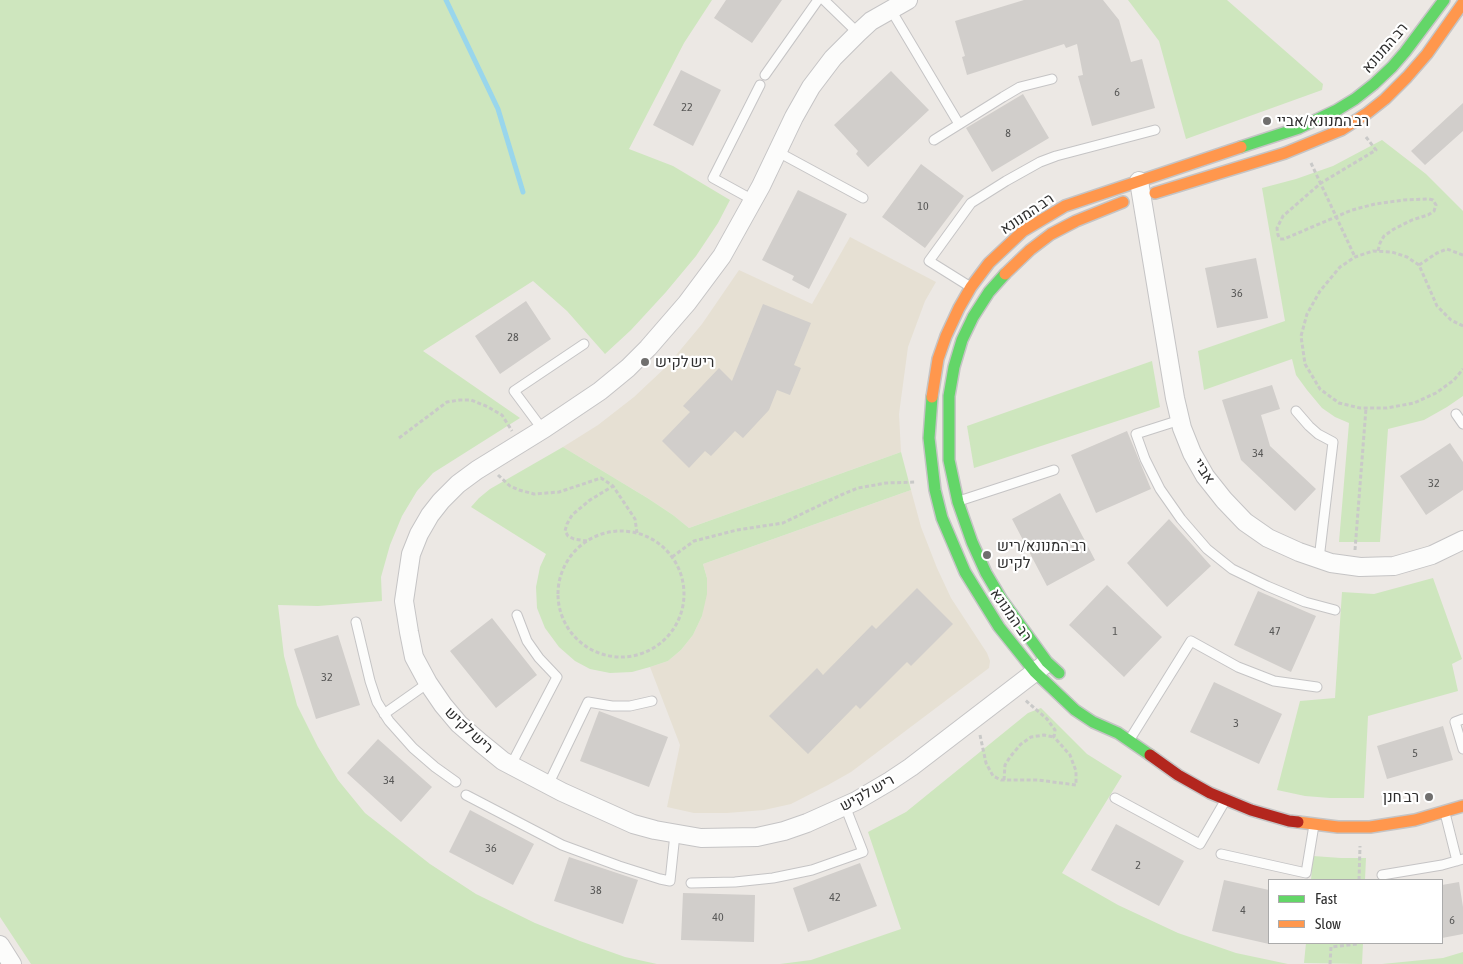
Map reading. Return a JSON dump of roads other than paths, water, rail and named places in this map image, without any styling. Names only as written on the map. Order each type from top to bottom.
[{"type":"street","name":"ריש לקיש","points":[[908,0],[871,21],[833,58],[811,87],[794,117],[762,186],[722,256],[687,303],[648,348],[628,368],[600,391],[458,484],[440,501],[430,515],[411,554],[404,602],[409,632],[414,657],[443,706],[459,724],[503,760],[548,785],[633,824],[701,838],[757,837],[792,828],[845,806],[890,781],[1041,667]]},
{"type":"street","name":"רב המנונא","points":[[1041,667],[1017,621],[986,573],[972,542],[958,502],[949,460],[949,396],[954,367],[962,340],[973,317],[989,292],[1010,268],[1051,234],[1076,220],[1122,202],[1140,189],[1299,128],[1356,99],[1374,84],[1398,59],[1444,0]]},
{"type":"street","name":"רב המנונא","points":[[1041,667],[999,627],[965,572],[942,518],[934,480],[929,438],[932,386],[938,359],[946,336],[971,287],[989,263],[1023,231],[1045,216],[1066,206],[1285,153],[1341,130],[1385,99],[1407,77],[1427,54],[1463,3]]},
{"type":"street","name":"אביי","points":[[1140,189],[1182,428],[1192,453],[1224,500],[1245,522],[1268,538],[1299,552],[1331,563],[1353,566],[1394,566],[1432,555],[1463,540]]},
{"type":"street","points":[[1041,667],[1068,682]]},
{"type":"street","points":[[1041,667],[1075,710],[1093,722],[1118,733],[1178,774],[1210,793],[1251,810],[1289,821],[1338,827],[1370,827],[1415,820],[1463,806]]},
{"type":"street","points":[[1103,714],[1118,733]]},
{"type":"street","points":[[0,945],[12,964]]},
{"type":"lane","points":[[765,74],[818,0]]},
{"type":"lane","points":[[824,0],[858,33]]},
{"type":"lane","points":[[891,10],[959,124]]},
{"type":"lane","points":[[934,140],[1020,87],[1052,79]]},
{"type":"lane","points":[[753,200],[713,178],[760,85]]},
{"type":"lane","points":[[971,287],[929,261],[970,203],[1040,162],[1155,130]]},
{"type":"lane","points":[[778,152],[863,198]]},
{"type":"lane","points":[[543,430],[514,391],[584,344]]},
{"type":"lane","points":[[1296,411],[1308,426],[1333,442],[1319,559]]},
{"type":"lane","points":[[1456,414],[1463,424]]},
{"type":"lane","points":[[1180,420],[1136,434],[1144,459],[1160,489],[1181,519],[1207,549],[1232,569],[1305,602],[1334,610]]},
{"type":"lane","points":[[958,502],[1054,470]]},
{"type":"lane","points":[[512,765],[556,677],[538,658],[528,641],[517,615]]},
{"type":"lane","points":[[356,622],[370,681],[377,702],[384,714],[413,748],[456,782]]},
{"type":"lane","points":[[1129,741],[1192,641],[1238,667],[1274,681],[1317,687]]},
{"type":"lane","points":[[384,714],[428,683]]},
{"type":"lane","points":[[548,785],[588,702],[612,706],[630,706],[652,701]]},
{"type":"lane","points":[[1463,718],[1455,722],[1463,749]]},
{"type":"lane","points":[[466,795],[562,845],[619,866],[670,881],[675,834]]},
{"type":"lane","points":[[1114,798],[1200,844],[1226,800]]},
{"type":"lane","points":[[691,883],[735,882],[773,878],[812,870],[863,852],[845,806]]},
{"type":"lane","points":[[1382,875],[1442,865],[1460,860],[1445,812]]},
{"type":"lane","points":[[1221,854],[1306,873],[1314,824]]},
{"type":"waterway","points":[[446,0],[498,109],[523,192]]},
{"type":"place","name":"רב המנונא/אביי","points":[[1267,121]]},
{"type":"place","name":"ריש לקיש","points":[[645,362]]},
{"type":"place","name":"רב המנונא/ריש לקיש","points":[[987,555]]},
{"type":"place","name":"רב חנן","points":[[1429,797]]}]
